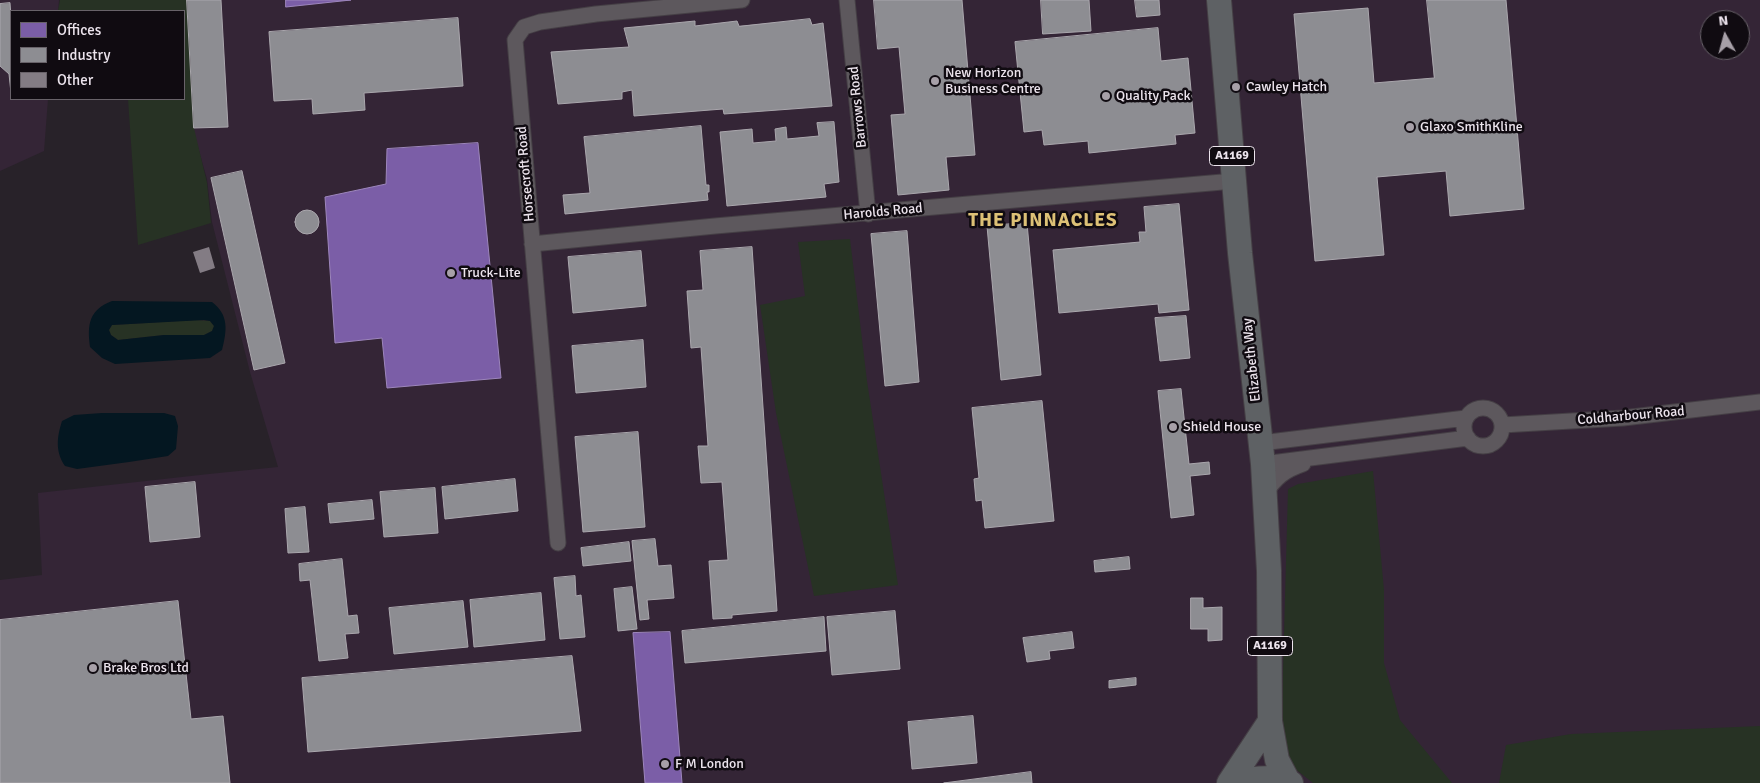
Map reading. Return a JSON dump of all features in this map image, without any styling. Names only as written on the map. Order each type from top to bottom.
[{"type":"main road","name":"Elizabeth Way","points":[[1219,0],[1234,181],[1262,454],[1269,571],[1270,721],[1277,760],[1289,782]]},
{"type":"main road","points":[[1229,783],[1270,721]]},
{"type":"main road","points":[[1237,783],[1249,779],[1267,778],[1289,782]]},
{"type":"street","name":"Horsecroft Road","points":[[558,543],[515,40],[524,27],[540,22],[596,14],[742,0]]},
{"type":"street","name":"Barrows Road","points":[[847,0],[868,214]]},
{"type":"street","name":"Harolds Road","points":[[532,244],[715,226],[1234,181]]},
{"type":"street","name":"Coldharbour Road","points":[[1502,425],[1623,418],[1760,402]]},
{"type":"street","points":[[1485,408],[1496,414],[1502,425],[1499,437],[1490,444],[1480,446],[1471,442],[1464,428],[1466,418],[1474,410],[1485,408]]},
{"type":"street","points":[[1262,454],[1466,418]]},
{"type":"street","points":[[1262,454],[1323,456],[1468,438]]},
{"type":"street","points":[[1264,494],[1277,477],[1292,468],[1323,456]]},
{"type":"shaded area","points":[[0,0],[59,0],[58,10],[10,10],[10,100],[48,100],[44,151],[0,171]]},
{"type":"shaded area","points":[[186,0],[1760,0],[1760,783],[0,783],[0,580],[42,575],[38,493],[278,467],[250,372],[212,222],[207,179],[193,130]]},
{"type":"green space","points":[[60,0],[187,0],[194,128],[207,183],[211,223],[138,245],[128,100],[185,100],[185,10],[58,10]]},
{"type":"green space","points":[[850,239],[867,381],[898,585],[814,596],[776,413],[760,305],[805,296],[798,242]]},
{"type":"green space","points":[[195,320],[210,321],[214,326],[212,331],[204,335],[164,335],[118,340],[111,335],[109,330],[112,325]]},
{"type":"green space","points":[[1373,471],[1384,590],[1384,663],[1400,720],[1452,783],[1313,783],[1285,761],[1281,743],[1288,489],[1298,484]]},
{"type":"green space","points":[[1760,726],[1760,783],[1499,783],[1506,745],[1571,734]]},
{"type":"water","points":[[112,301],[212,302],[218,307],[224,318],[226,329],[222,350],[210,358],[115,364],[102,358],[90,347],[89,331],[91,319],[94,313]],"holes":[[[210,321],[214,326],[212,331],[204,335],[164,335],[118,340],[111,335],[109,330],[112,325]]]},
{"type":"water","points":[[164,413],[175,416],[178,426],[176,449],[168,456],[129,462],[77,469],[65,466],[58,449],[62,421],[74,415]]},
{"type":"building: Offices","points":[[286,0],[351,0],[286,7]]},
{"type":"building: Offices","points":[[478,143],[501,378],[387,388],[382,338],[335,343],[325,197],[386,184],[387,149]]},
{"type":"building: Offices","points":[[670,632],[682,783],[645,783],[633,633]]},
{"type":"building: Industry","points":[[187,0],[221,0],[228,127],[194,128]]},
{"type":"building: Industry","name":"New Horizon Business Centre","points":[[874,0],[962,0],[975,155],[946,157],[949,190],[898,195],[891,115],[905,114],[899,47],[878,49]]},
{"type":"building: Industry","points":[[1041,0],[1089,0],[1091,31],[1043,34]]},
{"type":"building: Industry","points":[[1135,0],[1159,0],[1160,15],[1137,17]]},
{"type":"building: Industry","name":"Glaxo SmithKline","points":[[1427,0],[1506,0],[1524,209],[1450,216],[1446,171],[1377,177],[1384,255],[1315,261],[1294,14],[1368,8],[1374,83],[1434,78]]},
{"type":"building: Industry","points":[[10,3],[10,84],[9,74],[0,66],[0,4]]},
{"type":"building: Industry","points":[[458,18],[463,86],[364,93],[365,110],[313,114],[312,99],[274,101],[269,32]]},
{"type":"building: Industry","points":[[810,19],[812,25],[823,23],[832,106],[724,114],[723,109],[634,116],[632,90],[622,92],[622,99],[558,104],[551,52],[629,47],[624,28],[695,21],[695,26],[737,21],[739,26]]},
{"type":"building: Industry","name":"Quality Pack","points":[[1158,28],[1161,61],[1188,58],[1195,133],[1175,135],[1176,144],[1089,153],[1088,141],[1044,145],[1042,130],[1024,132],[1015,42]]},
{"type":"building: Industry","points":[[834,122],[839,182],[824,184],[826,197],[727,206],[720,132],[752,129],[753,143],[776,141],[775,129],[786,127],[787,139],[819,136],[817,123]]},
{"type":"building: Industry","points":[[701,126],[706,185],[709,185],[709,192],[707,192],[708,200],[565,214],[563,195],[590,193],[584,137]]},
{"type":"building: Industry","points":[[242,171],[285,363],[254,370],[211,178]]},
{"type":"building: Industry","points":[[1179,204],[1189,310],[1159,313],[1158,304],[1059,313],[1053,250],[1140,242],[1139,232],[1146,232],[1144,207]]},
{"type":"building: Industry","points":[[307,210],[312,211],[318,217],[318,227],[312,233],[307,234],[302,233],[296,227],[295,222],[296,217],[302,211]]},
{"type":"building: Industry","points":[[1027,223],[1041,375],[1001,380],[987,226]]},
{"type":"building: Industry","points":[[907,231],[919,382],[885,386],[871,234]]},
{"type":"building: Industry","points":[[752,247],[777,611],[732,615],[732,618],[713,619],[709,561],[728,560],[722,482],[701,483],[698,446],[708,446],[701,347],[691,348],[687,291],[703,290],[700,251]]},
{"type":"building: Industry","points":[[641,251],[646,306],[573,313],[568,257]]},
{"type":"building: Industry","points":[[1186,316],[1190,358],[1160,361],[1155,318]]},
{"type":"building: Industry","points":[[643,340],[646,387],[576,393],[572,346]]},
{"type":"building: Industry","name":"Shield House","points":[[1181,389],[1189,464],[1209,462],[1210,474],[1190,476],[1194,515],[1171,518],[1158,391]]},
{"type":"building: Industry","points":[[1042,401],[1054,521],[985,528],[982,500],[976,501],[974,479],[979,478],[972,408]]},
{"type":"building: Industry","points":[[638,432],[645,527],[583,532],[575,437]]},
{"type":"building: Industry","points":[[515,479],[518,511],[445,519],[442,487]]},
{"type":"building: Industry","points":[[195,482],[200,537],[150,542],[145,487]]},
{"type":"building: Industry","points":[[435,488],[438,533],[384,537],[380,492]]},
{"type":"building: Industry","points":[[372,500],[374,519],[330,523],[328,504]]},
{"type":"building: Industry","points":[[305,507],[309,552],[288,553],[285,509]]},
{"type":"building: Industry","points":[[655,539],[658,566],[671,565],[674,598],[647,600],[649,619],[640,620],[632,541]]},
{"type":"building: Industry","points":[[629,542],[631,561],[583,566],[581,548]]},
{"type":"building: Industry","points":[[1129,557],[1130,569],[1095,572],[1094,561]]},
{"type":"building: Industry","points":[[342,559],[348,616],[357,615],[359,633],[345,634],[348,658],[319,661],[310,580],[300,581],[299,564]]},
{"type":"building: Industry","points":[[575,576],[576,596],[581,595],[585,637],[560,639],[554,578]]},
{"type":"building: Industry","points":[[632,587],[637,629],[618,631],[614,589]]},
{"type":"building: Industry","points":[[541,593],[545,640],[474,647],[470,600]]},
{"type":"building: Industry","points":[[1191,598],[1203,598],[1203,608],[1222,607],[1222,640],[1208,641],[1208,629],[1191,629]]},
{"type":"building: Industry","name":"Brake Bros Ltd","points":[[178,601],[191,719],[223,716],[230,783],[0,783],[0,620]]},
{"type":"building: Industry","points":[[463,601],[468,647],[394,654],[389,608]]},
{"type":"building: Industry","points":[[895,611],[900,669],[832,675],[827,617]]},
{"type":"building: Industry","points":[[824,617],[826,651],[685,663],[682,631]]},
{"type":"building: Industry","points":[[1072,632],[1074,648],[1049,651],[1050,659],[1027,662],[1023,638]]},
{"type":"building: Industry","points":[[572,656],[581,731],[308,752],[302,678]]},
{"type":"building: Industry","points":[[1136,678],[1136,685],[1109,688],[1109,681]]},
{"type":"building: Industry","points":[[973,716],[977,763],[912,769],[908,722]]},
{"type":"building: Industry","points":[[1031,772],[1032,783],[944,783]]},
{"type":"building: Other","points":[[209,247],[215,268],[200,273],[193,252]]},
{"type":"place","name":"New Horizon Business Centre","points":[[935,81]]},
{"type":"place","name":"Cawley Hatch","points":[[1236,87]]},
{"type":"place","name":"Quality Pack","points":[[1106,96]]},
{"type":"place","name":"Glaxo SmithKline","points":[[1410,127]]},
{"type":"place","name":"Truck-Lite","points":[[451,273]]},
{"type":"place","name":"Shield House","points":[[1173,427]]},
{"type":"place","name":"Brake Bros Ltd","points":[[93,668]]},
{"type":"place","name":"F M London","points":[[665,764]]},
{"type":"district","name":"THE PINNACLES","points":[[1043,221]]}]
